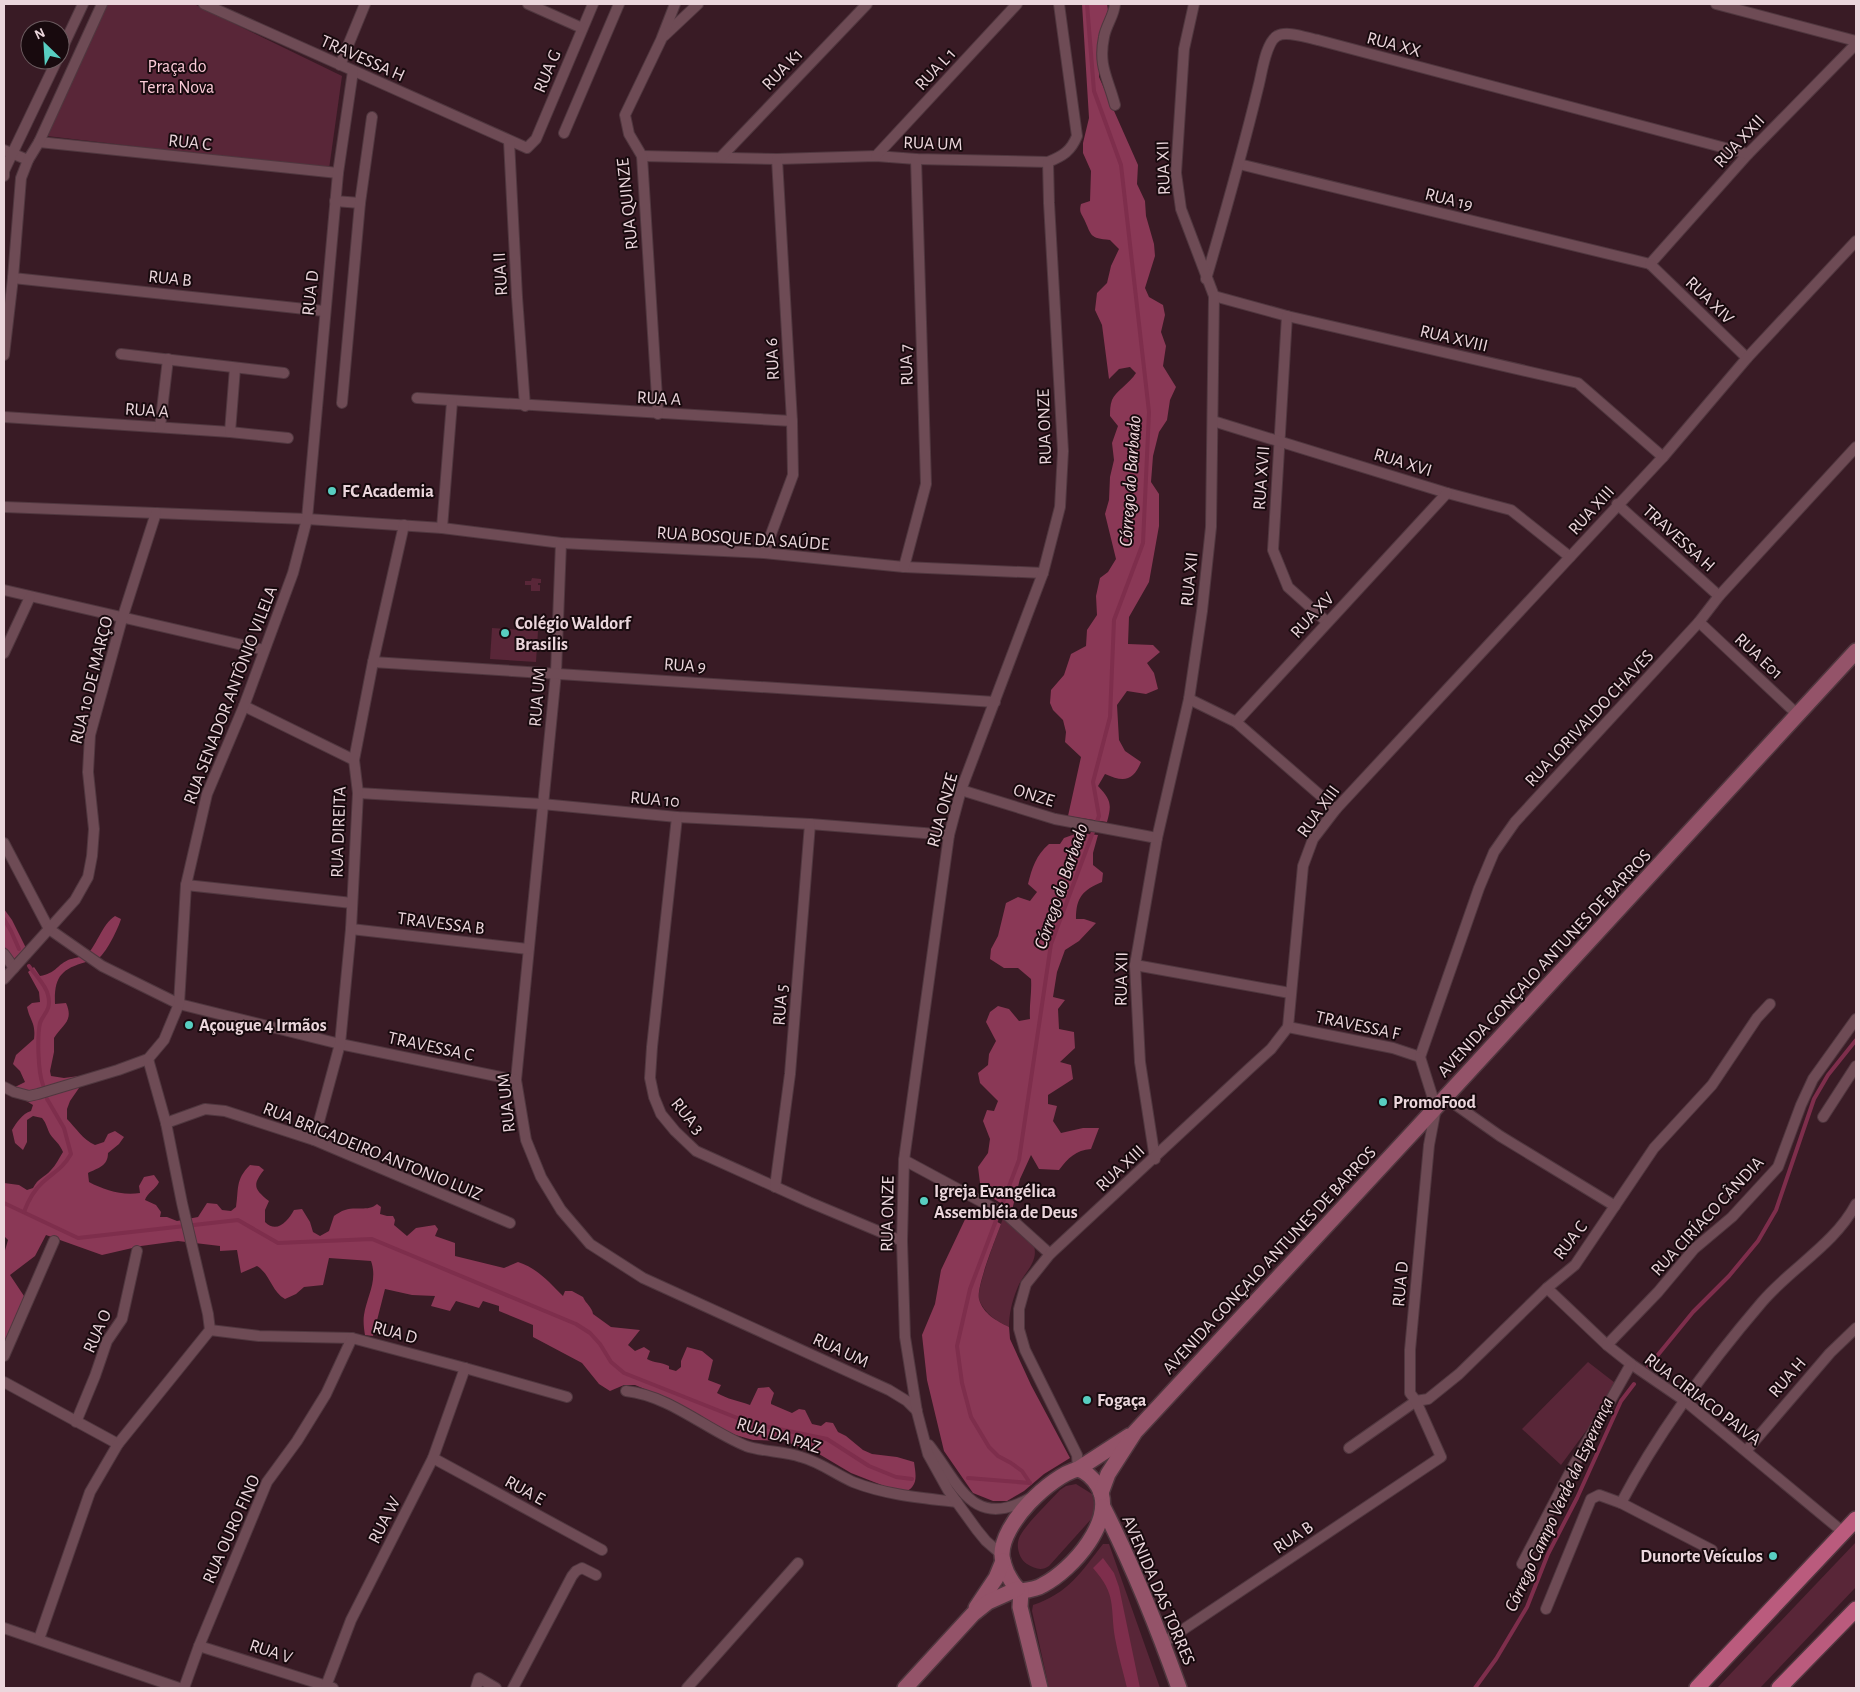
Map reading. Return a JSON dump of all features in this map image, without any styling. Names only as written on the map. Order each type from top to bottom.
[{"type":"main road","name":"AVENIDA GONÇALO ANTUNES DE BARROS","points":[[905,1688],[973,1614],[988,1602],[1019,1590],[1043,1586],[1061,1573],[1073,1561],[1095,1532],[1108,1474],[1135,1432],[1856,653]]},
{"type":"main road","name":"AVENIDA GONÇALO ANTUNES DE BARROS","points":[[973,1614],[996,1578],[1012,1526],[1038,1494],[1054,1480],[1070,1471],[1078,1469],[1135,1432]]},
{"type":"main road","points":[[1078,1469],[1089,1475],[1097,1484],[1102,1500]]},
{"type":"main road","name":"AVENIDA DAS TORRES","points":[[1102,1500],[1132,1567],[1179,1688]]},
{"type":"main road","points":[[1697,1688],[1856,1518]]},
{"type":"main road","points":[[1002,1557],[1007,1573],[1019,1590],[1020,1608],[1040,1688]]},
{"type":"main road","points":[[1779,1688],[1856,1609]]},
{"type":"street","points":[[70,32],[83,4]]},
{"type":"street","points":[[4,355],[13,278],[21,178],[102,4]]},
{"type":"street","name":"TRAVESSA H","points":[[204,4],[509,140]]},
{"type":"street","points":[[340,65],[365,4]]},
{"type":"street","points":[[528,4],[582,28]]},
{"type":"street","name":"RUA G","points":[[509,140],[527,148],[536,139],[593,4]]},
{"type":"street","points":[[564,133],[619,4]]},
{"type":"street","name":"RUA QUINZE","points":[[658,414],[642,156],[629,134],[625,116],[661,40],[675,4]]},
{"type":"street","points":[[661,40],[698,4]]},
{"type":"street","name":"RUA K1","points":[[721,157],[867,4]]},
{"type":"street","name":"RUA L 1","points":[[876,156],[1017,4]]},
{"type":"street","points":[[1048,162],[1064,156],[1073,146],[1077,136],[1059,4]]},
{"type":"street","points":[[1114,105],[1101,59],[1104,35],[1115,4]]},
{"type":"street","name":"RUA XII","points":[[1155,1159],[1140,1062],[1135,965],[1157,838],[1189,699],[1212,527],[1214,296],[1181,209],[1176,173],[1184,49],[1194,4]]},
{"type":"street","points":[[1716,4],[1856,43]]},
{"type":"street","name":"RUA XX","points":[[1206,279],[1239,164],[1268,51],[1271,42],[1277,36],[1284,33],[1318,40],[1748,154]]},
{"type":"street","name":"RUA XXII","points":[[1650,264],[1748,154],[1856,43]]},
{"type":"street","points":[[4,176],[8,152],[52,70]]},
{"type":"street","name":"RUA D","points":[[307,519],[324,310],[338,174],[352,71]]},
{"type":"street","points":[[342,403],[360,203],[372,117]]},
{"type":"street","name":"RUA II","points":[[509,140],[525,406]]},
{"type":"street","name":"RUA C","points":[[39,142],[338,174]]},
{"type":"street","points":[[8,152],[28,160]]},
{"type":"street","name":"RUA UM","points":[[642,156],[777,158],[876,156],[916,159],[1048,162]]},
{"type":"street","name":"RUA 6","points":[[764,553],[793,475],[792,421],[777,158]]},
{"type":"street","name":"RUA 7","points":[[904,567],[926,484],[916,159]]},
{"type":"street","name":"RUA ONZE","points":[[1002,1557],[986,1541],[957,1502],[928,1454],[917,1412],[906,1337],[902,1241],[904,1160],[949,835],[961,790],[1043,573],[1060,508],[1063,451],[1048,162]]},
{"type":"street","name":"RUA 19","points":[[1239,164],[1650,264]]},
{"type":"street","points":[[4,170],[21,178]]},
{"type":"street","points":[[335,201],[360,203]]},
{"type":"street","name":"RUA XIII","points":[[1078,1469],[1077,1455],[1029,1359],[1020,1329],[1019,1309],[1026,1284],[1050,1254],[1155,1159],[1271,1048],[1288,1027],[1303,866],[1313,839],[1336,809],[1570,557],[1662,456],[1747,358],[1856,241]]},
{"type":"street","name":"RUA XIV","points":[[1650,264],[1747,358]]},
{"type":"street","name":"RUA B","points":[[13,278],[324,310]]},
{"type":"street","name":"RUA XVIII","points":[[1214,296],[1287,316],[1578,383],[1662,456]]},
{"type":"street","name":"RUA XVII","points":[[1287,316],[1273,550],[1288,587],[1328,622]]},
{"type":"street","points":[[121,354],[284,373]]},
{"type":"street","points":[[160,427],[168,359]]},
{"type":"street","points":[[230,432],[235,368]]},
{"type":"street","name":"RUA A","points":[[417,398],[452,402],[792,421]]},
{"type":"street","points":[[442,528],[452,402]]},
{"type":"street","name":"RUA A","points":[[4,417],[230,432],[288,438]]},
{"type":"street","name":"RUA XVI","points":[[1213,421],[1447,493],[1511,510],[1570,557]]},
{"type":"street","name":"RUA LORIVALDO CHAVES","points":[[1420,1057],[1479,888],[1494,852],[1515,822],[1699,622],[1719,596],[1856,447]]},
{"type":"street","name":"RUA XV","points":[[1236,722],[1447,493]]},
{"type":"street","name":"TRAVESSA H","points":[[1618,504],[1719,596]]},
{"type":"street","name":"RUA BOSQUE DA SAÚDE","points":[[4,507],[307,519],[404,525],[561,543],[764,553],[904,567],[1043,573]]},
{"type":"street","name":"RUA 10 DE MARÇO","points":[[4,979],[75,900],[88,877],[94,829],[88,772],[90,735],[122,619],[156,513]]},
{"type":"street","name":"RUA SENADOR ANTÔNIO VILELA","points":[[148,1059],[164,1040],[179,1004],[186,885],[207,794],[244,706],[293,573],[307,519]]},
{"type":"street","name":"RUA DIREITA","points":[[314,1140],[340,1044],[351,929],[358,793],[354,760],[372,662],[404,525]]},
{"type":"street","name":"RUA UM","points":[[561,543],[556,673],[516,1080],[526,1140],[541,1176],[561,1210],[590,1244],[643,1278],[889,1390],[907,1401],[917,1412]]},
{"type":"street","points":[[4,590],[122,619],[264,650]]},
{"type":"street","points":[[4,653],[30,597]]},
{"type":"street","name":"RUA E01","points":[[1699,622],[1798,715]]},
{"type":"street","name":"RUA 9","points":[[372,662],[995,702]]},
{"type":"street","points":[[1189,699],[1236,722],[1336,809]]},
{"type":"street","points":[[244,706],[354,760]]},
{"type":"street","name":"ONZE","points":[[961,790],[1055,819],[1157,838]]},
{"type":"street","name":"RUA 10","points":[[358,793],[542,804],[677,817],[810,824],[949,835]]},
{"type":"street","name":"RUA 3","points":[[677,817],[650,1078],[654,1097],[661,1114],[675,1131],[696,1151],[902,1241]]},
{"type":"street","name":"RUA 5","points":[[775,1187],[790,1074],[810,824]]},
{"type":"street","points":[[4,843],[49,929]]},
{"type":"street","points":[[186,885],[352,903]]},
{"type":"street","name":"TRAVESSA C","points":[[49,929],[102,966],[179,1004],[340,1044],[516,1080]]},
{"type":"street","name":"TRAVESSA B","points":[[351,929],[528,949]]},
{"type":"street","points":[[4,954],[14,968]]},
{"type":"street","points":[[1135,965],[1290,993]]},
{"type":"street","name":"RUA C","points":[[1349,1448],[1416,1401],[1428,1399],[1459,1374],[1547,1288],[1575,1265],[1654,1148],[1712,1085],[1756,1018],[1770,1004]]},
{"type":"street","name":"RUA CIRÍACO CÂNDIA","points":[[1608,1345],[1658,1292],[1694,1249],[1732,1217],[1778,1167],[1801,1105],[1813,1079],[1856,1019]]},
{"type":"street","name":"TRAVESSA F","points":[[1288,1027],[1393,1048],[1420,1057]]},
{"type":"street","points":[[1420,1057],[1441,1102],[1615,1206]]},
{"type":"street","points":[[4,1087],[29,1096],[118,1070],[148,1059],[166,1123],[210,1330],[118,1444],[90,1492],[39,1639]]},
{"type":"street","points":[[1823,1117],[1856,1066]]},
{"type":"street","name":"RUA D","points":[[1441,1102],[1429,1145],[1410,1350],[1410,1393],[1416,1401],[1441,1457]]},
{"type":"street","name":"RUA BRIGADEIRO ANTONIO LUIZ","points":[[166,1123],[205,1110],[225,1111],[314,1140],[510,1223]]},
{"type":"street","points":[[904,1160],[1008,1216],[1050,1254]]},
{"type":"street","points":[[1620,1503],[1639,1468],[1685,1401],[1764,1300],[1823,1246],[1849,1218],[1856,1204]]},
{"type":"street","points":[[4,1356],[54,1241]]},
{"type":"street","name":"RUA O","points":[[76,1422],[107,1341],[122,1318],[137,1251]]},
{"type":"street","name":"RUA CIRIACO PAIVA","points":[[1547,1288],[1631,1364],[1685,1401],[1843,1532]]},
{"type":"street","name":"RUA H","points":[[1746,1451],[1830,1353],[1856,1328]]},
{"type":"street","name":"RUA D","points":[[210,1330],[259,1336],[352,1338],[566,1397]]},
{"type":"street","name":"RUA OURO FINO","points":[[184,1688],[199,1646],[267,1482],[297,1441],[326,1394],[352,1338]]},
{"type":"street","points":[[1522,1564],[1570,1472],[1631,1364]]},
{"type":"street","name":"RUA W","points":[[330,1687],[352,1620],[433,1458],[466,1368]]},
{"type":"street","points":[[4,1382],[118,1444]]},
{"type":"street","name":"RUA DA PAZ","points":[[626,1391],[639,1392],[659,1399],[748,1447],[802,1457],[853,1482],[904,1496],[957,1502]]},
{"type":"street","name":"RUA ONZE","points":[[923,1436],[960,1490],[977,1504],[992,1509],[1010,1508],[1038,1494]]},
{"type":"street","name":"RUA B","points":[[1163,1643],[1441,1457]]},
{"type":"street","name":"RUA E","points":[[433,1458],[602,1550]]},
{"type":"street","points":[[1546,1609],[1591,1499],[1599,1495],[1620,1503],[1712,1550]]},
{"type":"street","points":[[687,1688],[798,1563]]},
{"type":"street","points":[[513,1688],[572,1576],[582,1568],[596,1575]]},
{"type":"street","points":[[4,1628],[179,1688]]},
{"type":"street","name":"RUA V","points":[[199,1646],[330,1687]]},
{"type":"street","points":[[478,1683],[496,1688]]},
{"type":"green space","name":"Praça do Terra Nova","points":[[106,4],[194,4],[342,76],[329,169],[47,136]]},
{"type":"green space","points":[[532,578],[541,579],[541,583],[538,583],[540,591],[531,591],[531,585],[525,585],[525,581],[531,581]]},
{"type":"green space","points":[[492,628],[538,631],[536,662],[490,659]]},
{"type":"green space","points":[[1003,1218],[1034,1246],[1035,1252],[1032,1263],[1015,1294],[1010,1312],[1009,1327],[988,1313],[979,1299],[984,1272]]},
{"type":"green space","points":[[1588,1362],[1619,1386],[1561,1465],[1522,1429]]},
{"type":"green space","points":[[1076,1484],[1092,1494],[1095,1506],[1093,1517],[1049,1566],[1038,1569],[1027,1564],[1022,1559],[1018,1543],[1023,1531],[1060,1490],[1066,1486]]},
{"type":"green space","points":[[1856,1542],[1856,1587],[1760,1688],[1717,1688]]},
{"type":"green space","points":[[1103,1544],[1109,1544],[1160,1688],[1049,1688],[1032,1611],[1033,1605],[1065,1588],[1081,1572]]},
{"type":"shaded area","points":[[1082,4],[1107,4],[1108,10],[1099,36],[1099,77],[1138,165],[1137,184],[1145,201],[1146,216],[1154,244],[1155,256],[1145,288],[1149,297],[1163,305],[1165,315],[1161,332],[1166,346],[1163,366],[1176,387],[1170,400],[1167,420],[1159,432],[1153,456],[1151,482],[1159,494],[1159,526],[1149,582],[1129,617],[1128,644],[1153,645],[1160,652],[1147,663],[1154,673],[1158,689],[1146,694],[1127,691],[1117,705],[1119,740],[1125,751],[1141,762],[1131,777],[1122,779],[1105,774],[1098,786],[1106,795],[1110,806],[1107,822],[1068,816],[1081,757],[1065,742],[1066,732],[1063,720],[1053,710],[1050,703],[1051,690],[1064,675],[1071,654],[1086,646],[1087,630],[1097,615],[1096,596],[1100,578],[1108,572],[1116,559],[1105,514],[1109,500],[1110,477],[1114,460],[1112,443],[1118,426],[1110,416],[1110,408],[1114,397],[1136,373],[1130,367],[1119,369],[1109,379],[1102,325],[1095,310],[1097,293],[1107,283],[1111,266],[1119,249],[1110,240],[1092,235],[1080,211],[1081,204],[1090,201],[1091,171],[1083,153],[1083,143],[1089,118]]},
{"type":"shaded area","points":[[1078,833],[1098,835],[1093,853],[1093,865],[1103,873],[1102,882],[1085,891],[1079,900],[1076,911],[1076,919],[1084,919],[1096,923],[1079,941],[1065,950],[1057,972],[1053,997],[1065,1000],[1058,1009],[1059,1029],[1074,1032],[1075,1048],[1060,1062],[1071,1065],[1073,1079],[1048,1095],[1048,1104],[1057,1106],[1053,1121],[1061,1133],[1083,1128],[1099,1128],[1091,1149],[1073,1155],[1059,1170],[1039,1169],[1031,1155],[1020,1179],[1012,1210],[981,1191],[978,1167],[988,1153],[990,1139],[983,1121],[987,1110],[994,1111],[998,1101],[980,1083],[978,1073],[988,1065],[989,1054],[996,1041],[986,1022],[990,1012],[998,1006],[1009,1009],[1019,1021],[1030,1019],[1031,979],[1018,968],[1004,968],[990,959],[991,949],[998,936],[1006,903],[1018,897],[1030,901],[1037,892],[1028,884],[1033,867],[1041,853],[1049,844],[1060,844],[1064,838]]},
{"type":"shaded area","points":[[4,909],[12,920],[26,948],[14,959],[4,946]]},
{"type":"shaded area","points":[[115,916],[121,919],[112,940],[103,954],[97,959],[65,971],[58,981],[55,995],[55,1004],[66,1003],[69,1014],[66,1022],[54,1038],[51,1076],[64,1078],[79,1076],[79,1088],[70,1101],[67,1109],[67,1119],[83,1137],[95,1145],[104,1142],[108,1134],[115,1131],[124,1137],[108,1153],[104,1164],[88,1173],[89,1182],[113,1192],[133,1194],[140,1193],[139,1186],[144,1177],[154,1175],[159,1182],[145,1200],[156,1205],[161,1212],[160,1217],[167,1217],[177,1221],[198,1217],[207,1203],[217,1204],[222,1210],[231,1211],[236,1207],[238,1185],[245,1170],[250,1165],[259,1166],[264,1170],[256,1183],[256,1187],[269,1201],[265,1210],[265,1222],[274,1227],[282,1225],[294,1210],[302,1209],[310,1222],[313,1232],[320,1236],[329,1231],[334,1216],[341,1212],[349,1209],[370,1208],[377,1204],[381,1207],[380,1214],[393,1216],[395,1220],[394,1225],[407,1236],[416,1228],[435,1225],[438,1229],[435,1236],[455,1243],[455,1256],[504,1268],[518,1262],[542,1276],[563,1296],[565,1291],[572,1291],[583,1297],[593,1314],[611,1327],[640,1330],[628,1345],[635,1351],[644,1347],[650,1351],[647,1359],[669,1366],[669,1369],[676,1371],[681,1367],[681,1361],[687,1347],[702,1351],[713,1360],[708,1380],[721,1385],[717,1393],[750,1405],[758,1388],[769,1387],[774,1393],[771,1404],[792,1413],[799,1409],[805,1410],[812,1424],[821,1426],[826,1422],[833,1423],[838,1432],[863,1450],[872,1454],[897,1457],[914,1462],[916,1477],[914,1485],[902,1493],[851,1473],[819,1454],[784,1441],[753,1440],[725,1432],[671,1400],[635,1385],[624,1385],[610,1391],[599,1384],[582,1363],[533,1337],[533,1325],[499,1311],[499,1306],[483,1301],[479,1308],[456,1301],[450,1311],[431,1306],[435,1296],[412,1295],[385,1289],[373,1336],[365,1335],[365,1308],[373,1282],[371,1261],[329,1258],[323,1285],[304,1287],[296,1294],[285,1299],[280,1296],[262,1270],[257,1266],[241,1273],[237,1250],[220,1251],[220,1246],[178,1241],[141,1246],[102,1255],[46,1235],[35,1256],[10,1275],[26,1299],[4,1349],[4,1254],[8,1240],[4,1236],[4,1183],[19,1185],[27,1190],[33,1188],[53,1168],[63,1152],[50,1134],[42,1118],[33,1116],[27,1120],[27,1142],[23,1150],[15,1143],[12,1130],[22,1116],[31,1111],[33,1105],[13,1093],[13,1088],[25,1082],[20,1071],[13,1064],[16,1055],[34,1039],[33,1026],[27,1007],[32,1003],[40,1002],[39,992],[28,972],[34,967],[40,976],[45,975],[68,960],[87,954],[106,925]]},
{"type":"shaded area","points":[[969,1211],[977,1211],[1001,1224],[980,1284],[979,1299],[987,1313],[1009,1327],[1010,1339],[1031,1385],[1070,1458],[1007,1501],[993,1501],[973,1493],[944,1451],[927,1380],[922,1335],[935,1304],[941,1270]]},
{"type":"shaded area","points":[[1103,1558],[1114,1573],[1119,1587],[1140,1688],[1127,1688],[1115,1638],[1111,1601],[1106,1586],[1093,1568]]},
{"type":"waterway","name":"Córrego do Barbado","points":[[1030,1483],[1022,1471],[998,1456],[989,1447],[971,1417],[962,1383],[957,1346],[970,1289],[1019,1160],[1051,944],[1099,816],[1093,782],[1110,717],[1114,620],[1143,543],[1149,412],[1121,165],[1094,91],[1087,4]]},
{"type":"waterway","points":[[4,919],[19,949]]},
{"type":"waterway","points":[[29,966],[47,991],[49,1000],[48,1008],[40,1023],[38,1037],[39,1063],[43,1085]]},
{"type":"waterway","name":"Córrego Campo Verde da Esperança","points":[[1648,1367],[1693,1312],[1729,1276],[1758,1241],[1776,1210],[1814,1099],[1828,1075],[1856,1040]]},
{"type":"waterway","points":[[24,1212],[29,1200],[37,1189],[62,1166],[71,1154],[64,1128],[47,1099]]},
{"type":"waterway","points":[[4,1203],[78,1238],[238,1220],[278,1243],[372,1239],[576,1324],[590,1333],[600,1344],[611,1362],[624,1373],[750,1423],[827,1439],[869,1466],[896,1477],[912,1479]]},
{"type":"waterway","name":"Córrego Campo Verde da Esperança","points":[[1475,1688],[1496,1659],[1527,1607],[1548,1554],[1577,1498],[1621,1401],[1634,1384]]},
{"type":"waterway","points":[[968,1478],[1030,1483]]},
{"type":"place","name":"FC Academia","points":[[332,491]]},
{"type":"place","name":"Colégio Waldorf Brasilis","points":[[505,633]]},
{"type":"place","name":"Açougue 4 Irmãos","points":[[189,1025]]},
{"type":"place","name":"PromoFood","points":[[1383,1102]]},
{"type":"place","name":"Igreja Evangélica Assembléia de Deus","points":[[924,1201]]},
{"type":"place","name":"Fogaça","points":[[1087,1400]]},
{"type":"place","name":"Dunorte Veículos","points":[[1773,1556]]}]
